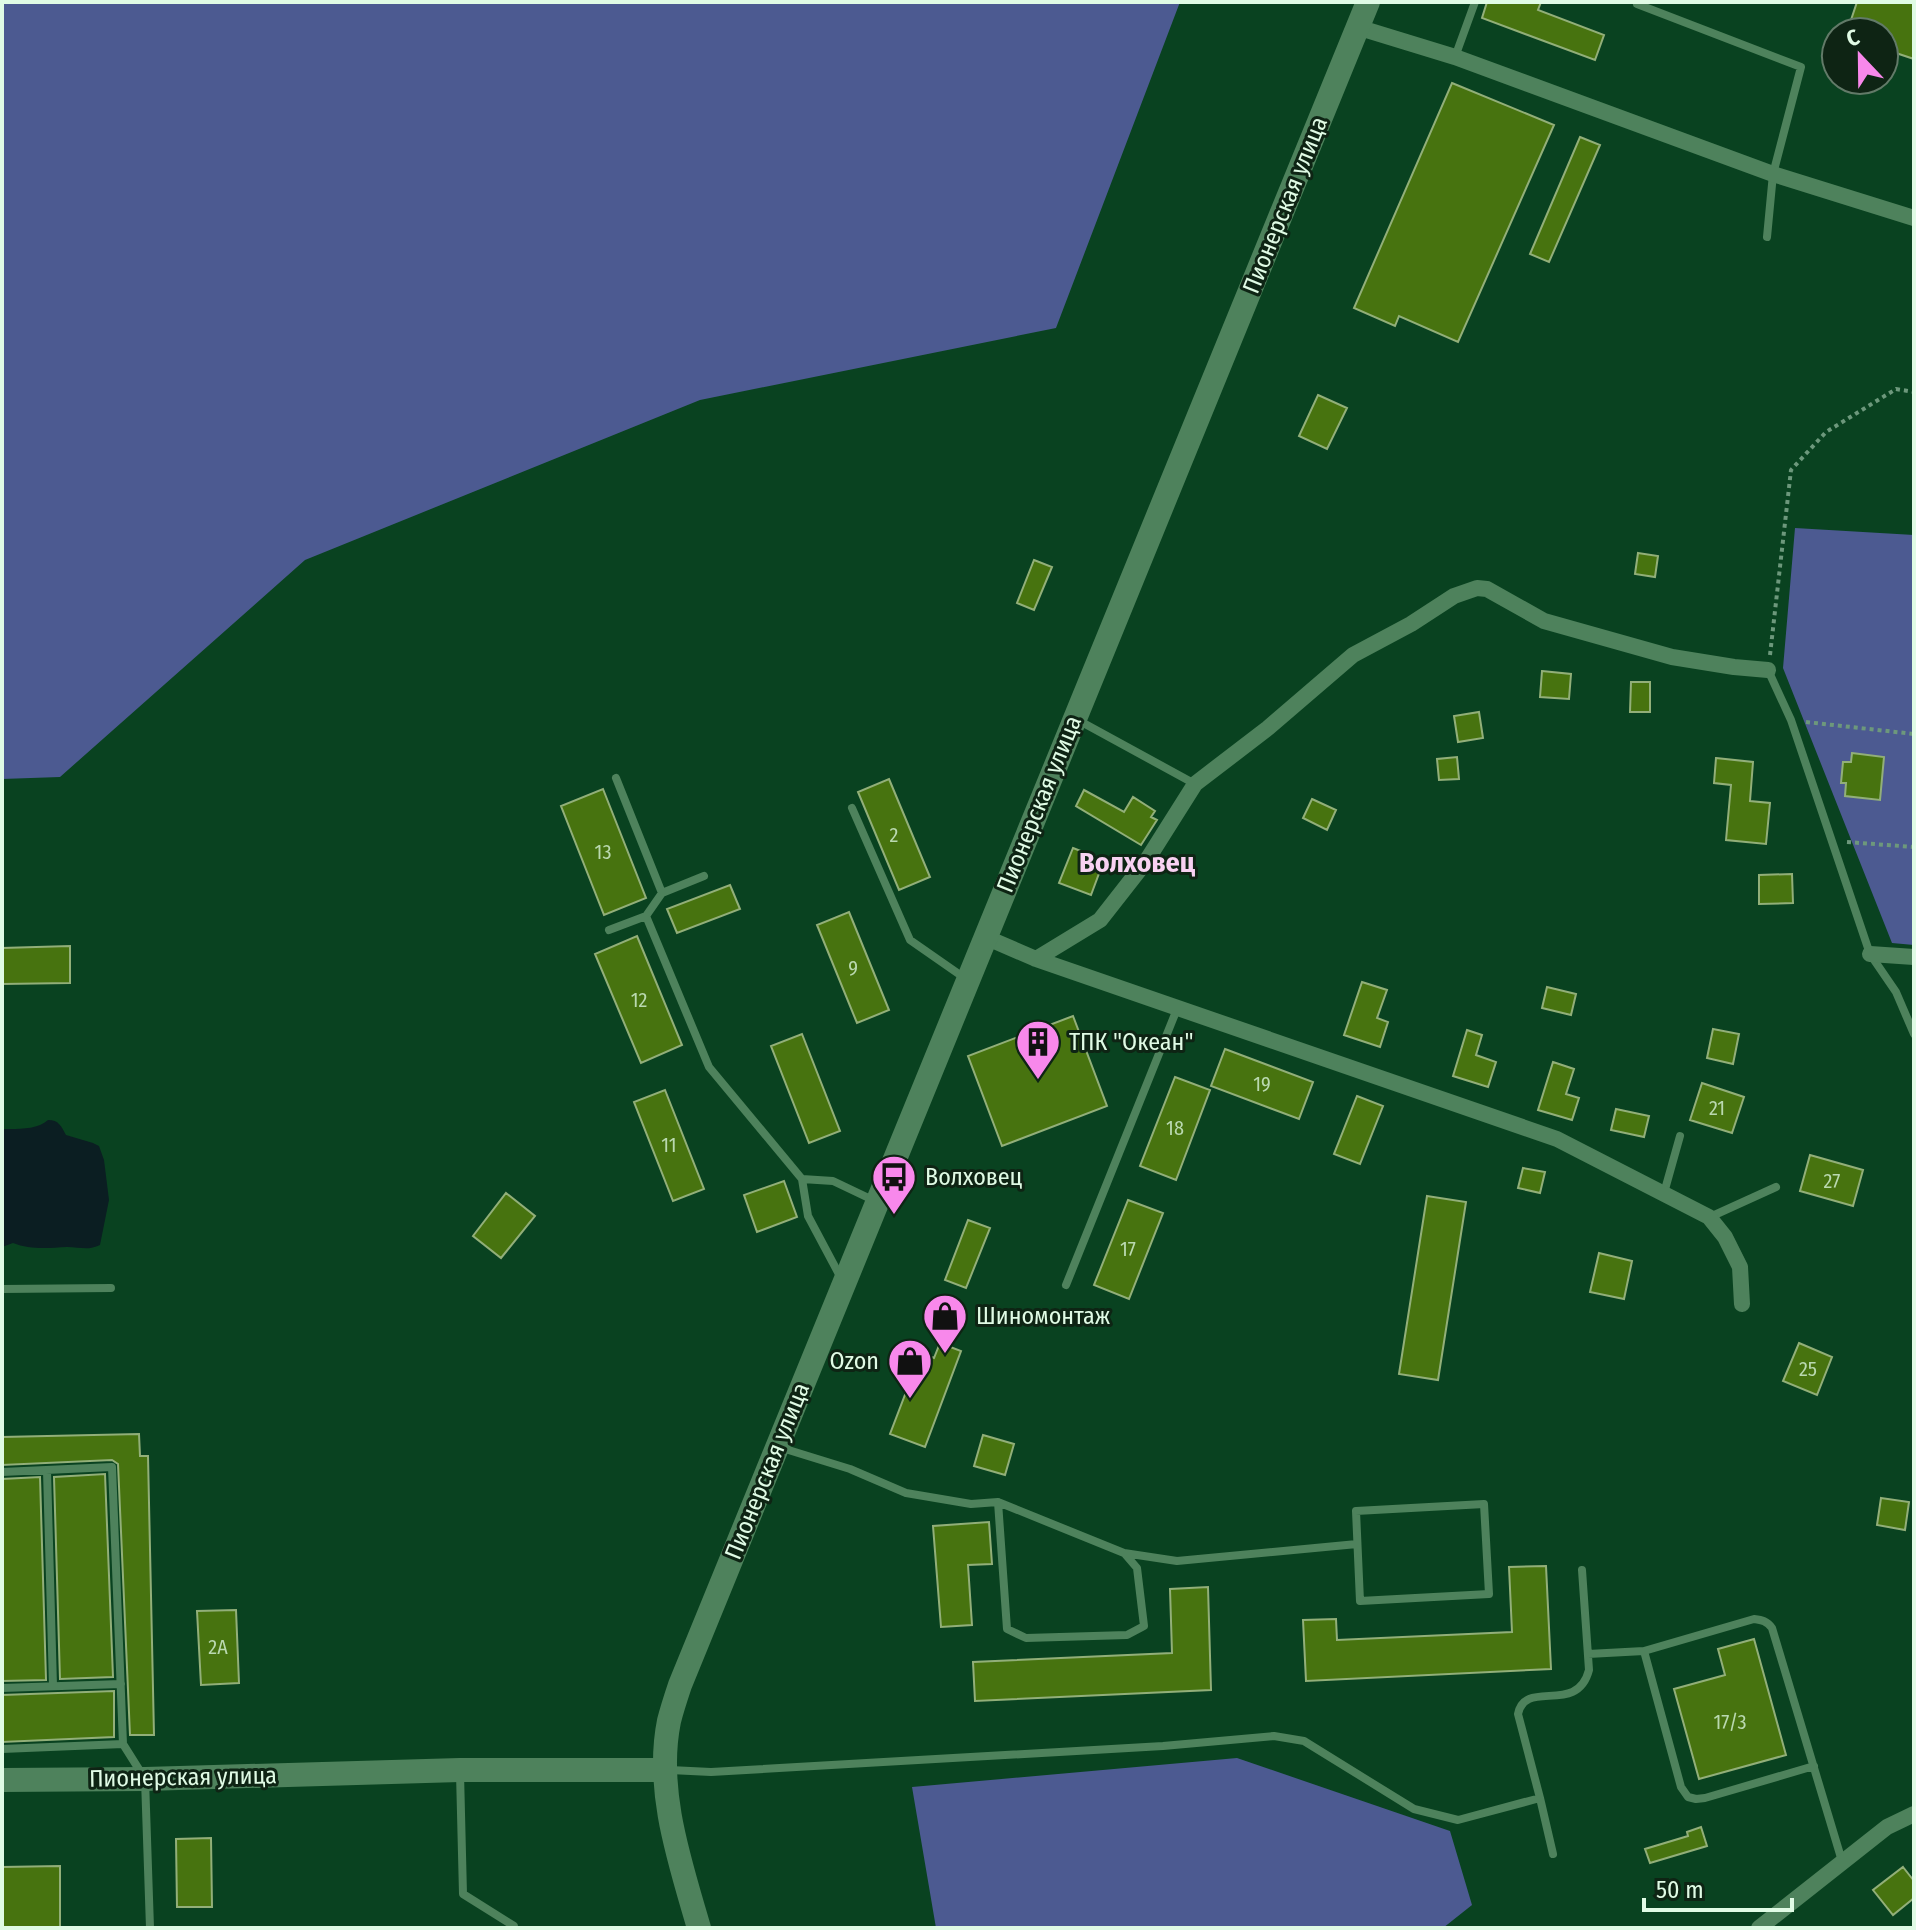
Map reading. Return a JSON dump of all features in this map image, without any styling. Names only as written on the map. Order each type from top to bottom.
[{"type":"street","name":"Пионерская улица","points":[[699,1928],[676,1848],[665,1770],[669,1722],[680,1685],[1368,2]]},
{"type":"street","points":[[1357,27],[1455,57],[1773,174],[1914,218]]},
{"type":"street","points":[[1036,959],[1100,920],[1147,860],[1195,784],[1268,728],[1353,655],[1466,590],[1487,589],[1544,621],[1672,657],[1768,670]]},
{"type":"street","points":[[985,937],[1036,959],[1177,1009],[1557,1139],[1709,1217],[1725,1237],[1740,1267],[1742,1304]]},
{"type":"street","points":[[1870,954],[1914,957]]},
{"type":"street","name":"Пионерская улица","points":[[2,1780],[460,1770],[665,1770]]},
{"type":"street","points":[[1759,1928],[1887,1827],[1914,1814]]},
{"type":"lane","points":[[1455,57],[1475,2]]},
{"type":"lane","points":[[1637,4],[1801,67],[1773,174],[1767,237]]},
{"type":"lane","points":[[1768,670],[1791,720],[1870,954],[1896,992],[1914,1034]]},
{"type":"lane","points":[[1075,719],[1195,784]]},
{"type":"lane","points":[[616,778],[662,893]]},
{"type":"lane","points":[[852,808],[910,940],[967,979]]},
{"type":"lane","points":[[609,930],[646,916],[662,893],[704,876]]},
{"type":"lane","points":[[646,916],[709,1067],[802,1179],[808,1216],[843,1283]]},
{"type":"lane","points":[[1066,1285],[1177,1009]]},
{"type":"lane","points":[[1664,1193],[1680,1136]]},
{"type":"lane","points":[[802,1179],[833,1181],[876,1202]]},
{"type":"lane","points":[[1709,1217],[1776,1187]]},
{"type":"lane","points":[[2,1289],[111,1288]]},
{"type":"lane","points":[[777,1448],[850,1469],[906,1493],[971,1504],[998,1502],[1124,1553],[1177,1561],[1357,1544]]},
{"type":"lane","points":[[2,1472],[112,1467],[123,1744],[145,1779],[150,1928]]},
{"type":"lane","points":[[47,1471],[53,1686]]},
{"type":"lane","points":[[998,1502],[1007,1629],[1026,1638],[1127,1635],[1144,1626],[1137,1568],[1124,1553]]},
{"type":"lane","points":[[1484,1504],[1489,1594],[1360,1601],[1357,1544],[1356,1511],[1484,1504]]},
{"type":"lane","points":[[1553,1854],[1518,1714],[1519,1706],[1526,1701],[1536,1697],[1572,1694],[1583,1686],[1589,1670],[1582,1570]]},
{"type":"lane","points":[[1588,1654],[1644,1651],[1754,1619],[1765,1621],[1772,1628],[1842,1862]]},
{"type":"lane","points":[[1644,1651],[1681,1787],[1688,1797],[1705,1798],[1814,1766]]},
{"type":"lane","points":[[2,1688],[121,1684]]},
{"type":"lane","name":"Пионерская улица","points":[[665,1770],[726,1772],[1163,1746],[1274,1736],[1304,1741],[1414,1809],[1458,1820],[1540,1798]]},
{"type":"lane","points":[[2,1749],[123,1744]]},
{"type":"lane","points":[[460,1770],[463,1894],[514,1928]]},
{"type":"path","points":[[1768,670],[1791,470],[1826,432],[1896,389],[1914,392]]},
{"type":"path","points":[[1791,720],[1914,734]]},
{"type":"path","points":[[1832,841],[1914,847]]},
{"type":"shaded area","points":[[2,2],[1180,2],[1056,328],[700,400],[305,560],[60,777],[2,779]]},
{"type":"shaded area","points":[[1795,528],[1914,535],[1914,945],[1892,943],[1783,668]]},
{"type":"shaded area","points":[[48,1120],[57,1122],[66,1135],[99,1146],[109,1200],[100,1245],[96,1247],[40,1248],[13,1243],[2,1247],[2,1129],[33,1127]]},
{"type":"shaded area","points":[[1237,1758],[1450,1831],[1472,1905],[1443,1928],[936,1928],[912,1787]]},
{"type":"building","points":[[1487,2],[1541,2],[1538,10],[1604,35],[1595,60],[1482,18]]},
{"type":"building","points":[[1857,2],[1914,2],[1914,59],[1900,54],[1900,16],[1852,16]]},
{"type":"building","points":[[1452,83],[1554,125],[1458,342],[1399,316],[1395,326],[1354,308]]},
{"type":"building","points":[[1580,137],[1600,145],[1549,262],[1530,254]]},
{"type":"building","points":[[1318,395],[1347,408],[1327,449],[1299,436]]},
{"type":"building","points":[[1638,553],[1658,556],[1655,577],[1635,574]]},
{"type":"building","points":[[1034,560],[1052,567],[1034,610],[1017,603]]},
{"type":"building","points":[[1542,671],[1571,674],[1569,699],[1540,697]]},
{"type":"building","points":[[1631,682],[1650,682],[1650,712],[1630,712]]},
{"type":"building","points":[[1479,712],[1483,738],[1458,742],[1454,716]]},
{"type":"building","points":[[1852,753],[1884,757],[1880,800],[1845,796],[1846,783],[1841,783],[1843,762],[1851,762]]},
{"type":"building","points":[[1457,757],[1459,779],[1439,780],[1437,759]]},
{"type":"building","points":[[1716,758],[1753,762],[1750,801],[1770,803],[1766,844],[1726,840],[1731,785],[1714,783]]},
{"type":"building","points":[[889,779],[930,877],[899,890],[858,792]]},
{"type":"building","points":[[603,789],[646,898],[604,915],[561,806]]},
{"type":"building","points":[[1084,790],[1124,812],[1133,797],[1155,811],[1151,817],[1157,820],[1141,845],[1076,806]]},
{"type":"building","points":[[1312,799],[1336,810],[1327,830],[1303,818]]},
{"type":"building","points":[[1073,848],[1104,860],[1091,895],[1059,883]]},
{"type":"building","points":[[1792,874],[1793,903],[1759,904],[1759,875]]},
{"type":"building","points":[[730,885],[740,909],[677,933],[667,909]]},
{"type":"building","points":[[849,912],[889,1010],[857,1023],[817,925]]},
{"type":"building","points":[[637,936],[682,1045],[641,1063],[595,954]]},
{"type":"building","points":[[70,946],[70,983],[2,984],[2,948]]},
{"type":"building","points":[[1362,982],[1387,990],[1377,1018],[1388,1022],[1380,1047],[1344,1035]]},
{"type":"building","points":[[1547,987],[1576,994],[1571,1015],[1542,1008]]},
{"type":"building","name":"ТПК \"Океан\"","points":[[1073,1016],[1107,1106],[1002,1146],[968,1056]]},
{"type":"building","points":[[1713,1029],[1739,1034],[1733,1064],[1707,1058]]},
{"type":"building","points":[[1467,1030],[1482,1035],[1476,1055],[1496,1062],[1488,1087],[1453,1076]]},
{"type":"building","points":[[802,1034],[840,1131],[809,1143],[771,1046]]},
{"type":"building","points":[[1225,1049],[1313,1082],[1299,1119],[1211,1086]]},
{"type":"building","points":[[1553,1062],[1574,1069],[1566,1094],[1579,1098],[1572,1120],[1538,1110]]},
{"type":"building","points":[[1175,1077],[1210,1090],[1176,1180],[1140,1166]]},
{"type":"building","points":[[1702,1083],[1744,1097],[1732,1133],[1690,1120]]},
{"type":"building","points":[[665,1090],[704,1189],[673,1201],[634,1102]]},
{"type":"building","points":[[1357,1096],[1383,1106],[1360,1164],[1334,1154]]},
{"type":"building","points":[[1616,1109],[1649,1116],[1644,1137],[1611,1130]]},
{"type":"building","points":[[1810,1155],[1863,1170],[1853,1206],[1800,1191]]},
{"type":"building","points":[[1523,1168],[1545,1172],[1540,1193],[1518,1188]]},
{"type":"building","points":[[784,1181],[797,1217],[757,1232],[744,1195]]},
{"type":"building","points":[[506,1193],[535,1216],[501,1258],[473,1236]]},
{"type":"building","points":[[1427,1196],[1466,1202],[1438,1380],[1399,1374]]},
{"type":"building","points":[[1128,1200],[1163,1213],[1129,1299],[1094,1285]]},
{"type":"building","points":[[968,1220],[990,1228],[966,1288],[945,1280]]},
{"type":"building","points":[[1599,1253],[1632,1261],[1624,1299],[1590,1292]]},
{"type":"building","points":[[940,1343],[961,1351],[925,1447],[890,1434],[921,1353],[934,1358]]},
{"type":"building","points":[[1799,1343],[1832,1357],[1817,1395],[1783,1381]]},
{"type":"building","points":[[139,1434],[140,1456],[148,1456],[154,1735],[130,1735],[118,1464],[112,1460],[2,1465],[2,1437]]},
{"type":"building","points":[[983,1435],[1014,1444],[1005,1475],[974,1466]]},
{"type":"building","points":[[105,1474],[113,1677],[60,1679],[54,1477]]},
{"type":"building","points":[[40,1477],[46,1680],[2,1681],[2,1479]]},
{"type":"building","points":[[1881,1498],[1909,1502],[1905,1530],[1877,1525]]},
{"type":"building","points":[[989,1522],[992,1564],[968,1565],[972,1625],[941,1627],[933,1526]]},
{"type":"building","points":[[1546,1566],[1551,1669],[1306,1681],[1303,1620],[1336,1619],[1337,1640],[1512,1632],[1509,1567]]},
{"type":"building","points":[[1208,1587],[1211,1690],[975,1701],[973,1662],[1172,1653],[1170,1589]]},
{"type":"building","points":[[236,1610],[239,1683],[201,1685],[197,1611]]},
{"type":"building","points":[[1754,1639],[1786,1755],[1699,1779],[1674,1689],[1725,1675],[1718,1649]]},
{"type":"building","points":[[114,1691],[114,1737],[2,1742],[2,1695]]},
{"type":"building","points":[[1701,1827],[1707,1846],[1650,1863],[1645,1849],[1688,1836],[1687,1832]]},
{"type":"building","points":[[211,1838],[212,1907],[177,1907],[176,1839]]},
{"type":"building","points":[[60,1866],[60,1928],[2,1928],[2,1867]]},
{"type":"building","points":[[1903,1867],[1914,1881],[1914,1898],[1893,1915],[1873,1890]]},
{"type":"place","name":"ТПК \"Океан\"","points":[[1038,1081]]},
{"type":"place","name":"Волховец","points":[[894,1216]]},
{"type":"place","name":"Шиномонтаж","points":[[945,1355]]},
{"type":"place","name":"Ozon","points":[[910,1400]]},
{"type":"district","name":"Волховец","points":[[1137,862]]}]
